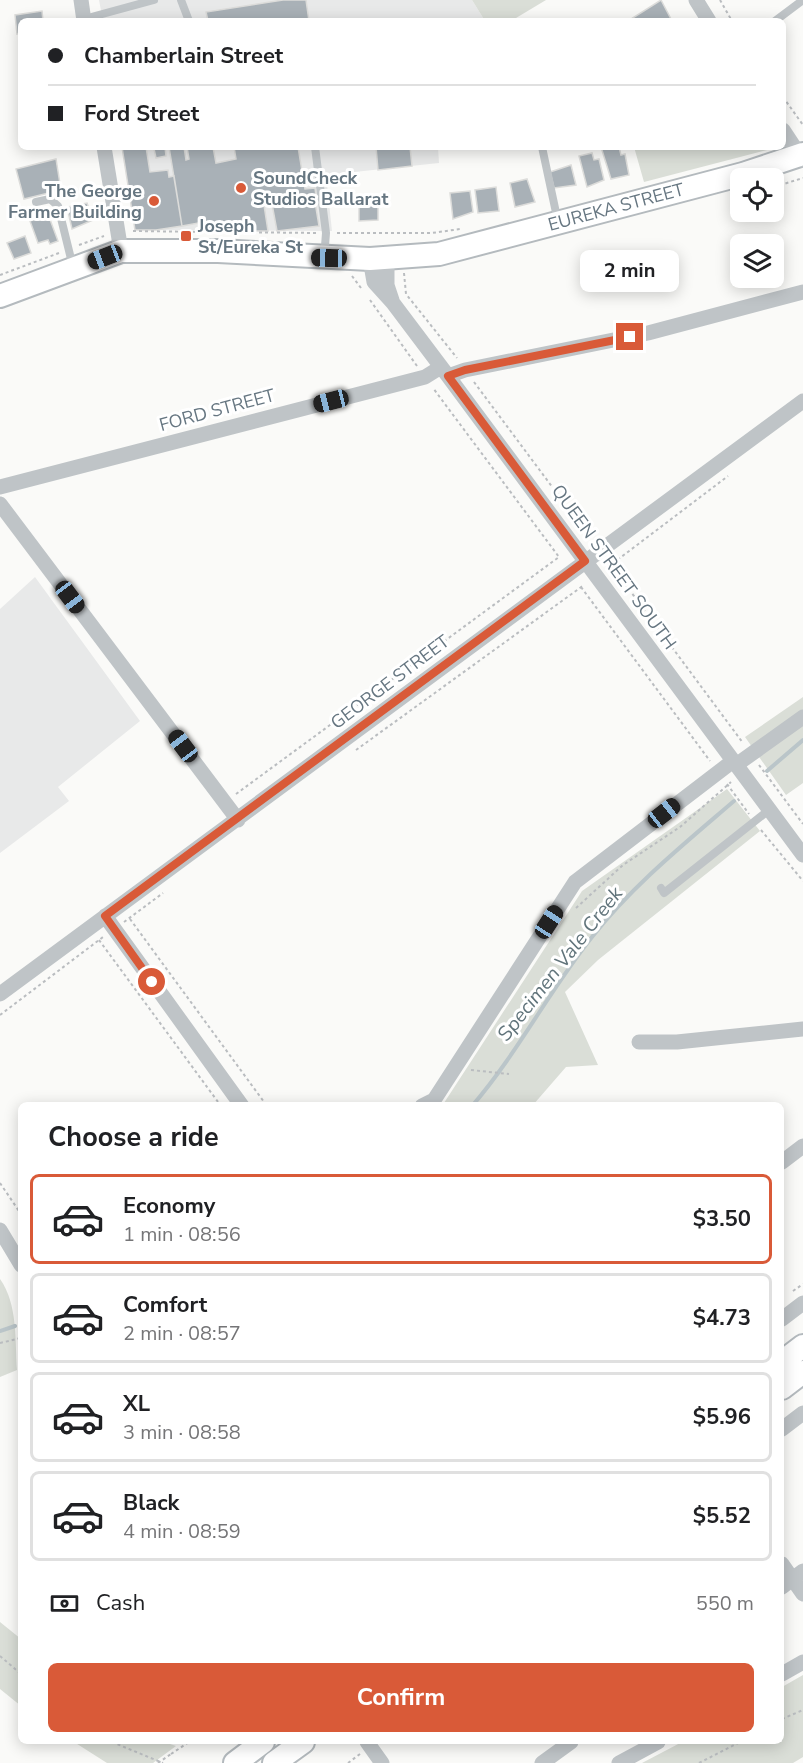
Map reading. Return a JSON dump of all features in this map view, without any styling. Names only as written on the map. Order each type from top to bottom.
[{"type":"street","points":[[81,0],[84,18]]},
{"type":"street","points":[[696,0],[707,18]]},
{"type":"street","points":[[786,135],[802,163]]},
{"type":"street","points":[[104,150],[121,251]]},
{"type":"street","name":"EUREKA STREET","points":[[0,296],[121,251],[218,251],[382,256],[446,253],[743,174],[802,163]]},
{"type":"street","name":"EUREKA STREET","points":[[218,251],[275,246],[325,246],[382,256],[446,244],[489,240]]},
{"type":"street","name":"QUEEN STREET SOUTH","points":[[382,256],[393,303],[803,855]]},
{"type":"street","name":"FORD STREET","points":[[0,487],[445,371],[465,370],[648,333],[803,292]]},
{"type":"street","name":"GEORGE STREET","points":[[0,994],[109,922],[238,820],[599,550],[803,401]]},
{"type":"street","points":[[0,504],[238,820]]},
{"type":"street","points":[[430,1102],[434,1100],[575,882],[718,772],[735,763],[754,758],[803,717]]},
{"type":"street","points":[[109,922],[239,1102]]},
{"type":"street","points":[[639,1042],[677,1042],[803,1029]]},
{"type":"street","points":[[784,1160],[803,1146]]},
{"type":"street","points":[[0,1230],[18,1260]]},
{"type":"street","points":[[784,1317],[803,1303]]},
{"type":"street","points":[[784,1360],[803,1346]]},
{"type":"street","points":[[784,1386],[803,1372]]},
{"type":"street","points":[[784,1427],[803,1413]]},
{"type":"street","points":[[792,1579],[803,1594]]},
{"type":"street","points":[[784,1673],[803,1662]]},
{"type":"street","points":[[238,1761],[296,1744]]},
{"type":"street","points":[[542,1763],[568,1744]]},
{"type":"street","points":[[619,1763],[654,1744]]},
{"type":"street","points":[[367,1745],[382,1763]]},
{"type":"lane","points":[[91,18],[154,0]]},
{"type":"lane","points":[[181,0],[188,18]]},
{"type":"lane","points":[[779,18],[803,0]]},
{"type":"lane","points":[[315,150],[326,233],[325,246]]},
{"type":"lane","points":[[543,150],[558,222]]},
{"type":"lane","points":[[36,202],[50,199],[58,206],[74,268]]},
{"type":"lane","points":[[660,888],[664,892],[769,810]]},
{"type":"path","points":[[720,0],[730,18]]},
{"type":"path","points":[[786,101],[803,125]]},
{"type":"path","points":[[802,163],[803,178]]},
{"type":"path","points":[[786,185],[802,163]]},
{"type":"path","points":[[802,163],[803,187]]},
{"type":"path","points":[[784,180],[786,185]]},
{"type":"path","points":[[382,256],[406,294],[803,824]]},
{"type":"path","points":[[225,802],[559,557],[346,269]]},
{"type":"path","points":[[350,754],[596,576],[730,474]]},
{"type":"path","points":[[570,573],[718,772]]},
{"type":"path","points":[[574,910],[623,865],[680,827],[728,785]]},
{"type":"path","points":[[129,919],[264,1102]]},
{"type":"path","points":[[0,1016],[99,940],[109,922]]},
{"type":"path","points":[[99,940],[217,1102]]},
{"type":"path","points":[[465,1078],[472,1068],[509,1074]]},
{"type":"path","points":[[0,1183],[18,1210]]},
{"type":"path","points":[[0,1343],[18,1339]]},
{"type":"path","points":[[0,1656],[18,1671]]},
{"type":"path","points":[[784,1718],[803,1710]]},
{"type":"path","points":[[117,1744],[163,1763]]},
{"type":"path","points":[[158,1763],[186,1744]]},
{"type":"path","points":[[699,1763],[736,1744]]},
{"type":"path","points":[[348,1763],[367,1745]]},
{"type":"shaded area","points":[[99,0],[472,0],[483,18],[102,18]]},
{"type":"shaded area","points":[[472,0],[546,0],[516,18],[483,18]]},
{"type":"shaded area","points":[[122,150],[438,150],[439,163],[326,175],[332,231],[135,230]]},
{"type":"shaded area","points":[[635,150],[767,150],[644,182]]},
{"type":"shaded area","points":[[35,577],[140,721],[58,787],[69,801],[0,853],[0,609]]},
{"type":"shaded area","points":[[803,697],[803,783],[786,795],[745,737]]},
{"type":"shaded area","points":[[727,789],[760,831],[598,960],[565,992],[598,1065],[566,1067],[536,1102],[445,1102],[582,891]]},
{"type":"shaded area","points":[[0,1279],[13,1311],[17,1370],[0,1377]]},
{"type":"shaded area","points":[[0,1622],[18,1637],[18,1704],[0,1689]]},
{"type":"shaded area","points":[[803,1675],[803,1757],[793,1763],[642,1763],[678,1744],[784,1744],[784,1686]]},
{"type":"shaded area","points":[[77,1744],[170,1744],[176,1746],[153,1763],[107,1763]]},
{"type":"building","points":[[283,0],[306,0],[309,18],[207,18],[206,12]]},
{"type":"building","points":[[661,0],[670,18],[633,18]]},
{"type":"building","points":[[42,11],[43,18],[18,18],[17,34],[15,15]]},
{"type":"building","name":"The George Farmer Building","points":[[122,150],[146,150],[150,172],[168,170],[169,177],[174,176],[182,226],[135,230]]},
{"type":"building","points":[[154,150],[165,150],[166,156],[156,158]]},
{"type":"building","name":"SoundCheck Studios Ballarat","points":[[169,150],[184,150],[186,160],[189,159],[188,150],[214,150],[216,163],[236,159],[234,150],[298,150],[305,189],[315,188],[316,196],[264,205],[268,231],[200,231],[198,223],[182,226]]},
{"type":"building","points":[[376,150],[410,150],[412,166],[378,170]]},
{"type":"building","points":[[602,150],[620,150],[621,155],[625,154],[629,175],[611,179]]},
{"type":"building","points":[[592,153],[594,160],[599,159],[604,180],[587,187],[579,156]]},
{"type":"building","points":[[56,159],[61,190],[24,199],[16,169]]},
{"type":"building","points":[[571,165],[576,185],[554,188],[550,172]]},
{"type":"building","points":[[527,179],[535,202],[515,207],[510,183]]},
{"type":"building","points":[[496,187],[499,211],[478,213],[475,190]]},
{"type":"building","points":[[470,191],[473,212],[453,219],[450,193]]},
{"type":"building","points":[[314,196],[319,226],[277,231],[272,204]]},
{"type":"building","points":[[87,203],[93,220],[72,229],[67,207]]},
{"type":"building","points":[[378,204],[378,220],[359,221],[359,205]]},
{"type":"building","points":[[48,214],[58,241],[50,244],[48,240],[38,243],[30,221]]},
{"type":"building","points":[[25,236],[31,253],[14,259],[7,243]]},
{"type":"waterway","name":"Specimen Vale Creek","points":[[767,771],[803,740]]},
{"type":"waterway","name":"Specimen Vale Creek","points":[[475,1102],[504,1065],[576,958],[608,918],[659,866],[734,801]]},
{"type":"waterway","name":"Specimen Vale Creek","points":[[0,1331],[15,1326]]},
{"type":"place","name":"SoundCheck Studios Ballarat","points":[[241,188]]},
{"type":"place","name":"The George Farmer Building","points":[[154,201]]},
{"type":"place","name":"Joseph St/Eureka St","points":[[186,236]]},
{"type":"route","points":[[152,982],[105,916],[238,820],[585,561],[448,376],[465,370],[630,337]]}]
